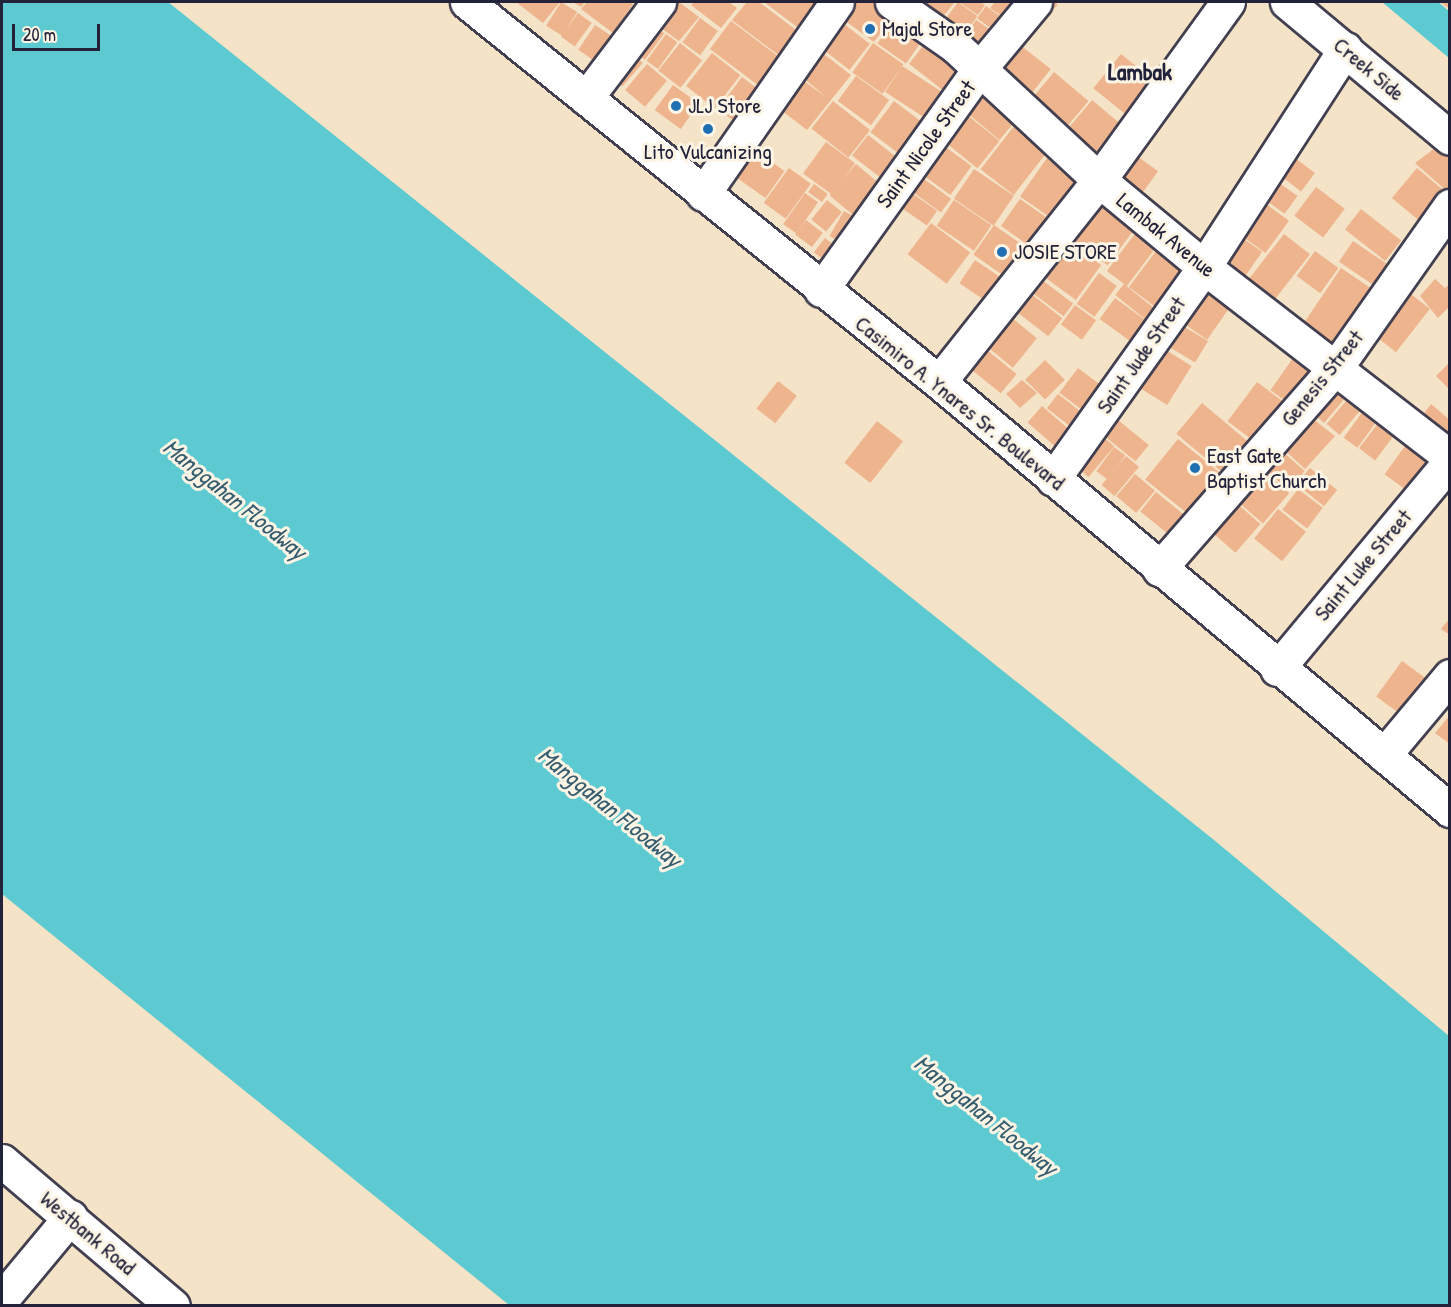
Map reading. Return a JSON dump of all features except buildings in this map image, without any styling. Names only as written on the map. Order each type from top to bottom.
[{"type":"street","name":"Casimiro A. Ynares Sr. Boulevard","points":[[467,2],[821,290],[939,382],[1277,669],[1449,810]]},
{"type":"street","points":[[586,98],[659,2]]},
{"type":"street","points":[[703,194],[837,2]]},
{"type":"street","name":"Lambak Avenue","points":[[892,2],[980,68],[1099,180],[1204,267],[1337,366],[1449,459]]},
{"type":"street","name":"Saint Nicole Street","points":[[821,290],[980,68],[1035,2]]},
{"type":"street","points":[[939,382],[1099,180],[1227,2]]},
{"type":"street","name":"Creek Side","points":[[1287,2],[1449,138]]},
{"type":"street","name":"Saint Jude Street","points":[[1053,479],[1204,267],[1345,49]]},
{"type":"street","name":"Genesis Street","points":[[1159,569],[1337,366],[1449,206]]},
{"type":"street","name":"Saint Luke Street","points":[[1277,669],[1449,459]]},
{"type":"street","points":[[1384,755],[1449,676]]},
{"type":"street","name":"Westbank Road","points":[[2,1161],[173,1305]]},
{"type":"street","points":[[2,1299],[70,1217]]},
{"type":"water","name":"Manggahan Floodway","points":[[2,2],[168,2],[1214,840],[1449,1036],[1449,1305],[509,1305],[2,894]]},
{"type":"water","points":[[1382,2],[1438,2],[1449,11],[1449,58]]},
{"type":"place","name":"Majal Store","points":[[870,29]]},
{"type":"place","name":"JLJ Store","points":[[676,106]]},
{"type":"place","name":"Lito Vulcanizing","points":[[708,129]]},
{"type":"place","name":"JOSIE STORE","points":[[1002,252]]},
{"type":"place","name":"East Gate Baptist Church","points":[[1195,468]]},
{"type":"district","name":"Lambak","points":[[1140,72]]}]
